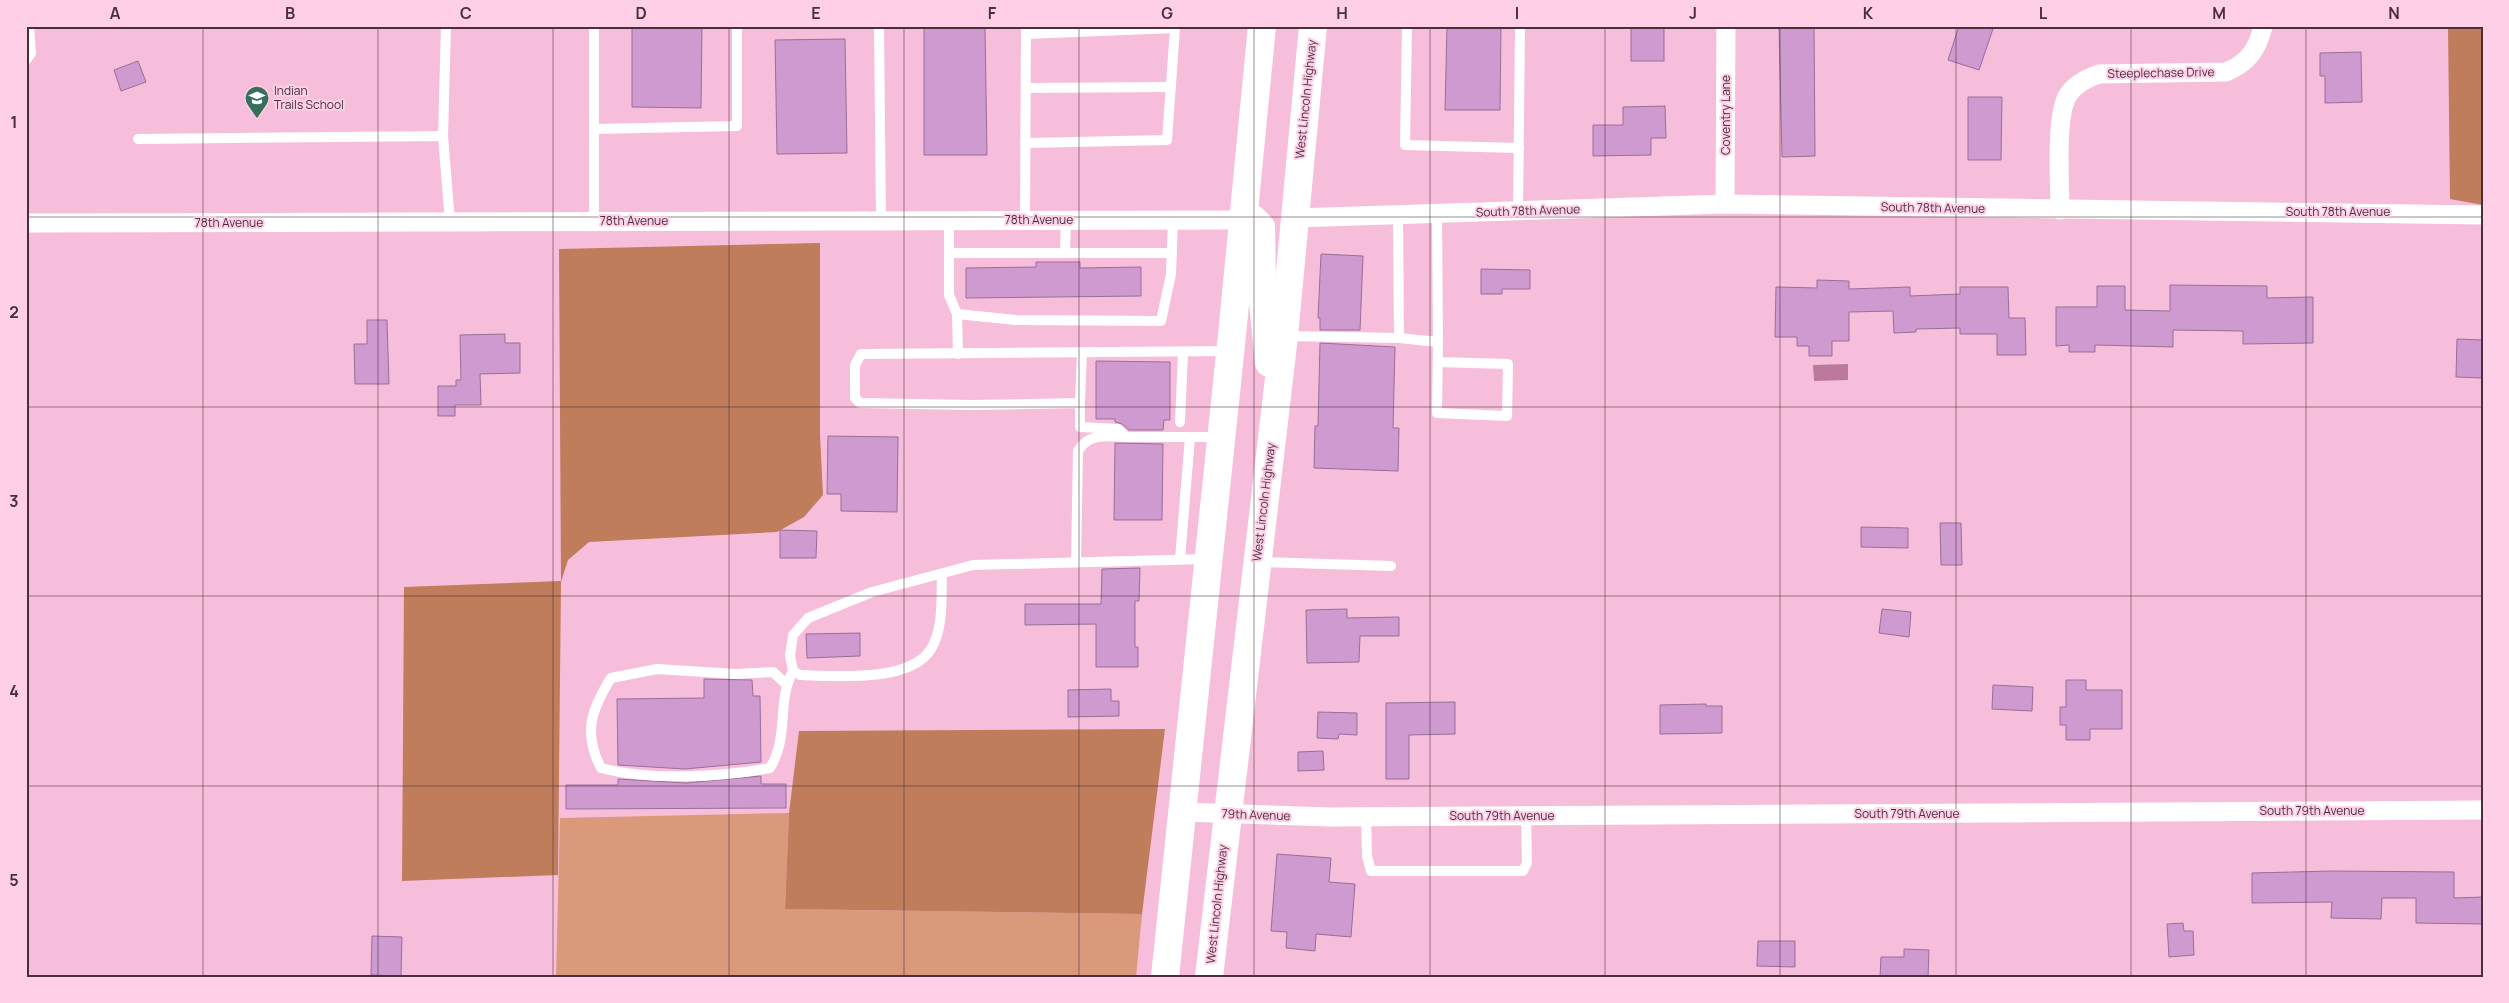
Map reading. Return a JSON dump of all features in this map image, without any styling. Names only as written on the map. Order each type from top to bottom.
[{"type":"main road","points":[[1165,977],[1231,351],[1262,26]]},
{"type":"main road","name":"West Lincoln Highway","points":[[1209,977],[1284,336],[1313,26]]},
{"type":"main road","points":[[1242,220],[1253,219],[1261,227],[1262,292],[1275,412]]},
{"type":"street","name":"Coventry Lane","points":[[1725,204],[1726,26]]},
{"type":"street","name":"Steeplechase Drive","points":[[2060,210],[2061,116],[2068,95],[2080,82],[2099,74],[2226,72],[2240,66],[2249,59],[2261,38],[2263,26]]},
{"type":"street","name":"South 78th Avenue","points":[[1391,215],[1725,204],[2483,215]]},
{"type":"street","points":[[1294,218],[1391,215]]},
{"type":"street","name":"78th Avenue","points":[[26,224],[1242,220]]},
{"type":"street","name":"South 79th Avenue","points":[[1330,817],[2483,810]]},
{"type":"street","name":"79th Avenue","points":[[1181,812],[1330,817]]},
{"type":"lane","points":[[26,60],[31,53],[28,26]]},
{"type":"lane","points":[[446,26],[443,136],[450,222]]},
{"type":"lane","points":[[594,26],[594,222]]},
{"type":"lane","points":[[594,129],[737,126],[738,26]]},
{"type":"lane","points":[[879,26],[881,221]]},
{"type":"lane","points":[[1407,26],[1405,145],[1519,148]]},
{"type":"lane","points":[[1518,211],[1520,26]]},
{"type":"lane","points":[[1025,143],[1167,140],[1175,28],[1026,30],[1025,143],[1025,220]]},
{"type":"lane","points":[[1026,88],[1171,87]]},
{"type":"lane","points":[[138,139],[443,136]]},
{"type":"lane","points":[[1437,214],[1437,413],[1507,416],[1508,364],[1438,362]]},
{"type":"lane","points":[[1391,215],[1399,338]]},
{"type":"lane","points":[[1065,253],[1066,220]]},
{"type":"lane","points":[[957,314],[1016,320],[1161,321],[1171,274],[1173,220]]},
{"type":"lane","points":[[949,221],[949,295],[957,314],[958,354]]},
{"type":"lane","points":[[949,253],[1172,253]]},
{"type":"lane","points":[[1284,336],[1399,338],[1438,342]]},
{"type":"lane","points":[[1080,403],[972,405],[860,404],[855,398],[855,365],[861,354],[1231,351]]},
{"type":"lane","points":[[1082,352],[1080,427],[1118,429],[1126,437]]},
{"type":"lane","points":[[1180,422],[1183,352]]},
{"type":"lane","points":[[1180,559],[1190,437]]},
{"type":"lane","points":[[1076,562],[1078,451],[1083,442],[1091,438],[1222,437]]},
{"type":"lane","points":[[786,684],[773,672],[736,674],[658,669],[611,678],[596,702],[591,729],[593,752],[601,768],[623,774],[739,774],[770,768],[778,755],[783,735],[786,684],[793,671],[790,656],[793,635],[808,618],[872,592],[973,565],[1208,559]]},
{"type":"lane","points":[[1257,562],[1391,566]]},
{"type":"lane","points":[[793,671],[800,675],[887,674],[921,661],[931,649],[939,627],[942,574]]},
{"type":"lane","points":[[1366,817],[1366,856],[1370,871],[1413,872],[1523,871],[1527,863],[1526,816]]},
{"type":"shaded area","points":[[2448,26],[2483,26],[2483,205],[2450,199]]},
{"type":"shaded area","points":[[820,243],[820,435],[823,495],[804,517],[777,532],[589,542],[568,560],[561,582],[558,875],[402,881],[404,587],[561,581],[559,249]]},
{"type":"shaded area","points":[[1848,364],[1848,380],[1814,381],[1813,365]]},
{"type":"shaded area","points":[[1165,729],[1142,914],[785,909],[789,813],[799,731]]},
{"type":"shaded area","points":[[789,813],[785,909],[1142,914],[1136,977],[556,977],[560,818]]},
{"type":"building","points":[[632,26],[702,26],[701,108],[632,107]]},
{"type":"building","points":[[924,26],[985,26],[987,155],[924,155]]},
{"type":"building","points":[[1447,26],[1501,26],[1500,110],[1445,110]]},
{"type":"building","points":[[1631,26],[1664,26],[1664,61],[1631,61]]},
{"type":"building","points":[[1779,26],[1814,26],[1815,156],[1782,157]]},
{"type":"building","points":[[1959,26],[1994,26],[1979,70],[1948,60]]},
{"type":"building","points":[[845,39],[847,153],[777,154],[775,40]]},
{"type":"building","points":[[2361,52],[2362,102],[2325,103],[2325,76],[2320,76],[2320,53]]},
{"type":"building","points":[[138,61],[146,82],[121,91],[114,70]]},
{"type":"building","points":[[1968,97],[2002,97],[2001,160],[1968,160]]},
{"type":"building","points":[[1665,106],[1666,138],[1651,138],[1651,155],[1593,156],[1593,125],[1623,125],[1623,107]]},
{"type":"building","points":[[1321,254],[1363,256],[1360,330],[1320,330],[1320,318],[1318,318]]},
{"type":"building","points":[[1036,262],[1080,262],[1080,268],[1141,267],[1141,296],[966,298],[966,268],[1036,267]]},
{"type":"building","points":[[1481,269],[1530,270],[1530,289],[1502,289],[1502,294],[1481,294]]},
{"type":"building","points":[[1817,280],[1849,281],[1849,289],[1910,287],[1910,296],[1960,294],[1960,287],[2008,287],[2009,318],[2025,318],[2026,355],[1997,355],[1997,334],[1960,334],[1960,328],[1916,329],[1916,332],[1894,333],[1893,311],[1849,312],[1849,341],[1832,341],[1832,356],[1809,356],[1809,346],[1797,346],[1797,337],[1775,337],[1776,287],[1817,288]]},
{"type":"building","points":[[2170,285],[2267,286],[2267,298],[2313,297],[2313,343],[2243,344],[2243,331],[2173,330],[2173,347],[2095,345],[2095,352],[2069,352],[2069,345],[2056,346],[2056,307],[2097,307],[2097,286],[2125,286],[2125,310],[2170,311]]},
{"type":"building","points":[[367,320],[387,320],[389,384],[355,384],[354,344],[367,344]]},
{"type":"building","points":[[505,334],[505,343],[520,343],[520,373],[480,374],[481,405],[455,405],[455,416],[438,416],[438,386],[456,386],[456,380],[461,380],[460,335]]},
{"type":"building","points":[[2457,339],[2483,340],[2483,378],[2456,377]]},
{"type":"building","points":[[1320,343],[1395,347],[1393,428],[1399,428],[1398,471],[1314,468],[1315,426],[1318,426]]},
{"type":"building","points":[[1096,361],[1170,362],[1170,420],[1164,420],[1163,430],[1129,430],[1122,424],[1115,422],[1115,419],[1096,419]]},
{"type":"building","points":[[828,436],[898,437],[897,512],[841,511],[841,494],[827,494]]},
{"type":"building","points":[[1115,443],[1163,444],[1162,520],[1114,520]]},
{"type":"building","points":[[1940,523],[1961,523],[1962,565],[1941,565]]},
{"type":"building","points":[[1861,527],[1908,528],[1908,548],[1861,547]]},
{"type":"building","points":[[780,530],[817,531],[816,558],[780,558]]},
{"type":"building","points":[[1140,568],[1139,601],[1135,601],[1135,647],[1138,647],[1138,667],[1096,667],[1096,624],[1025,625],[1025,604],[1101,604],[1102,569]]},
{"type":"building","points":[[1347,609],[1347,618],[1399,617],[1399,636],[1360,636],[1359,662],[1307,663],[1306,610]]},
{"type":"building","points":[[1882,609],[1911,612],[1909,637],[1879,633]]},
{"type":"building","points":[[860,633],[860,656],[807,658],[806,634]]},
{"type":"building","points":[[704,679],[752,680],[753,696],[760,696],[761,762],[685,769],[618,765],[617,699],[704,698]]},
{"type":"building","points":[[2066,680],[2086,680],[2086,690],[2122,690],[2122,729],[2090,729],[2090,740],[2066,740],[2066,725],[2060,725],[2060,707],[2066,707]]},
{"type":"building","points":[[1993,685],[2033,687],[2032,711],[1992,709]]},
{"type":"building","points":[[1111,689],[1111,701],[1119,701],[1119,716],[1068,717],[1068,690]]},
{"type":"building","points":[[1455,702],[1455,734],[1409,735],[1409,779],[1386,779],[1386,703]]},
{"type":"building","points":[[1706,704],[1706,706],[1722,706],[1722,733],[1660,734],[1660,705]]},
{"type":"building","points":[[1318,712],[1357,713],[1357,735],[1339,734],[1338,739],[1317,738]]},
{"type":"building","points":[[1323,751],[1324,770],[1298,771],[1298,752]]},
{"type":"building","points":[[761,776],[761,784],[786,784],[786,808],[566,809],[566,785],[618,785],[618,779],[686,783]]},
{"type":"building","points":[[1277,854],[1331,858],[1329,882],[1355,884],[1351,937],[1316,934],[1315,951],[1286,948],[1287,932],[1271,931]]},
{"type":"building","points":[[2332,871],[2454,872],[2454,898],[2483,897],[2483,924],[2416,923],[2416,898],[2382,898],[2381,919],[2331,918],[2332,902],[2252,903],[2252,873]]},
{"type":"building","points":[[2183,923],[2184,931],[2193,931],[2194,955],[2169,957],[2167,924]]},
{"type":"building","points":[[372,936],[402,937],[401,976],[371,975]]},
{"type":"building","points":[[1758,941],[1795,941],[1795,967],[1757,966]]},
{"type":"building","points":[[1904,949],[1929,950],[1928,977],[1880,977],[1881,957],[1904,957]]},
{"type":"place","name":"Indian Trails School","points":[[257,119]]}]
